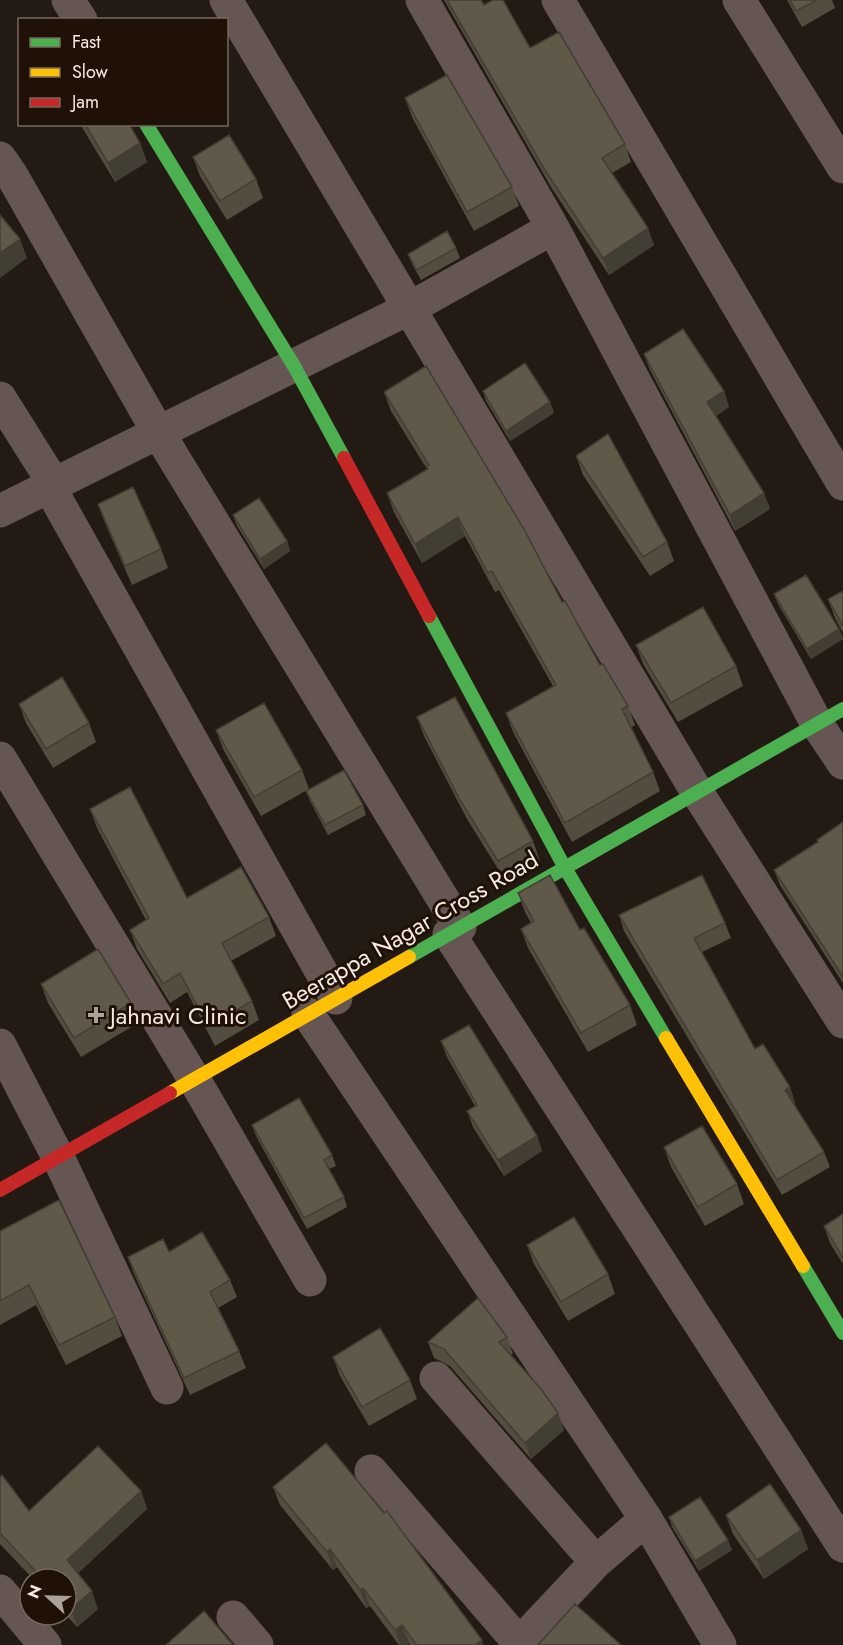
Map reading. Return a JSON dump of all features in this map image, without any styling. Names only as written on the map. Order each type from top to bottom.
[{"type":"street","points":[[68,0],[80,18]]},
{"type":"street","points":[[226,0],[697,792],[843,1022]]},
{"type":"street","points":[[422,0],[830,717],[843,763]]},
{"type":"street","points":[[558,0],[843,484]]},
{"type":"street","points":[[739,0],[843,167]]},
{"type":"street","points":[[147,126],[294,366],[565,868],[843,1333]]},
{"type":"street","points":[[0,158],[12,174],[158,432],[455,931],[843,1546]]},
{"type":"street","points":[[0,511],[410,308],[553,228]]},
{"type":"street","points":[[0,398],[51,485],[336,998]]},
{"type":"street","name":"Beerappa Nagar Cross Road","points":[[0,1190],[830,717]]},
{"type":"street","points":[[0,758],[194,1079],[310,1280]]},
{"type":"street","points":[[308,1014],[646,1519],[720,1645]]},
{"type":"street","points":[[0,1045],[58,1157],[167,1388]]},
{"type":"street","points":[[436,1378],[596,1562]]},
{"type":"street","points":[[370,1471],[519,1644],[596,1562],[646,1519]]},
{"type":"street","points":[[0,1591],[45,1645]]},
{"type":"street","points":[[233,1617],[257,1645]]},
{"type":"building","points":[[447,0],[481,0],[484,5],[493,0],[503,0],[530,48],[559,32],[625,144],[602,158],[648,228],[603,258],[545,170]]},
{"type":"building","points":[[790,0],[817,0],[796,11]]},
{"type":"building","points":[[447,75],[512,187],[467,212],[405,98]]},
{"type":"building","points":[[86,126],[130,126],[140,143],[108,163]]},
{"type":"building","points":[[229,135],[256,179],[220,201],[193,157]]},
{"type":"building","points":[[0,215],[20,239],[0,253]]},
{"type":"building","points":[[447,231],[456,248],[417,270],[408,254]]},
{"type":"building","points":[[683,329],[724,391],[707,402],[764,493],[730,515],[644,354]]},
{"type":"building","points":[[525,363],[550,402],[506,431],[483,391]]},
{"type":"building","points":[[426,366],[525,531],[562,602],[565,601],[600,665],[603,664],[628,706],[622,709],[653,772],[565,823],[506,713],[556,685],[492,571],[488,573],[458,517],[415,544],[387,493],[428,469],[426,466],[429,465],[384,392]]},
{"type":"building","points":[[608,434],[667,542],[643,557],[576,456]]},
{"type":"building","points":[[133,487],[161,549],[125,566],[98,504]]},
{"type":"building","points":[[259,498],[287,541],[260,559],[233,515]]},
{"type":"building","points":[[806,575],[839,629],[807,649],[774,594]]},
{"type":"building","points":[[843,591],[843,626],[828,599]]},
{"type":"building","points":[[703,607],[736,666],[671,703],[636,645]]},
{"type":"building","points":[[62,677],[89,723],[46,749],[19,704]]},
{"type":"building","points":[[455,697],[533,841],[498,861],[460,800],[417,717]]},
{"type":"building","points":[[264,703],[302,770],[254,797],[216,730]]},
{"type":"building","points":[[344,770],[363,805],[325,825],[306,791]]},
{"type":"building","points":[[130,787],[187,898],[241,867],[269,917],[222,943],[252,1001],[208,1027],[180,973],[163,984],[130,930],[149,918],[90,809]]},
{"type":"building","points":[[843,822],[843,977],[774,870],[818,842],[817,840]]},
{"type":"building","points":[[550,875],[580,930],[584,928],[630,1005],[581,1033],[521,929],[534,921],[518,893]]},
{"type":"building","points":[[702,875],[725,923],[694,938],[755,1049],[763,1044],[790,1087],[785,1090],[824,1152],[777,1180],[619,915]]},
{"type":"building","points":[[98,949],[131,1003],[74,1038],[41,984]]},
{"type":"building","points":[[469,1025],[537,1136],[498,1160],[467,1111],[477,1105],[441,1041]]},
{"type":"building","points":[[299,1098],[332,1155],[324,1160],[344,1197],[304,1218],[252,1125]]},
{"type":"building","points":[[702,1126],[737,1184],[698,1207],[664,1147]]},
{"type":"building","points":[[59,1200],[115,1317],[59,1345],[29,1285],[0,1301],[0,1231]]},
{"type":"building","points":[[843,1214],[843,1258],[824,1226]]},
{"type":"building","points":[[574,1217],[608,1274],[561,1302],[527,1245]]},
{"type":"building","points":[[202,1232],[230,1280],[210,1292],[239,1351],[184,1378],[128,1257],[163,1239],[169,1252]]},
{"type":"building","points":[[478,1298],[507,1337],[499,1342],[541,1389],[558,1413],[525,1443],[444,1349],[428,1342]]},
{"type":"building","points":[[380,1328],[410,1380],[362,1407],[333,1357]]},
{"type":"building","points":[[326,1443],[384,1513],[387,1511],[482,1640],[475,1645],[417,1645],[402,1625],[395,1630],[363,1588],[360,1590],[330,1549],[327,1552],[273,1487]]},
{"type":"building","points":[[98,1446],[141,1491],[67,1560],[73,1567],[32,1567],[0,1533],[0,1477],[2,1475],[29,1511]]},
{"type":"building","points":[[770,1484],[801,1530],[757,1560],[726,1515]]},
{"type":"building","points":[[700,1497],[728,1540],[695,1561],[669,1517]]},
{"type":"building","points":[[78,1574],[92,1591],[78,1603]]},
{"type":"building","points":[[575,1604],[621,1645],[538,1645]]},
{"type":"building","points":[[204,1611],[233,1645],[166,1645]]},
{"type":"traffic: fast","points":[[147,126],[294,366],[344,458]]},
{"type":"traffic: fast","points":[[429,616],[565,868],[666,1038]]},
{"type":"traffic: fast","points":[[409,957],[843,709]]},
{"type":"traffic: fast","points":[[803,1266],[843,1333]]},
{"type":"traffic: slow","points":[[170,1093],[409,957]]},
{"type":"traffic: slow","points":[[666,1038],[803,1266]]},
{"type":"traffic: jam","points":[[344,458],[429,616]]},
{"type":"traffic: jam","points":[[0,1190],[170,1093]]},
{"type":"place","name":"Jahnavi Clinic","points":[[96,1015]]}]
